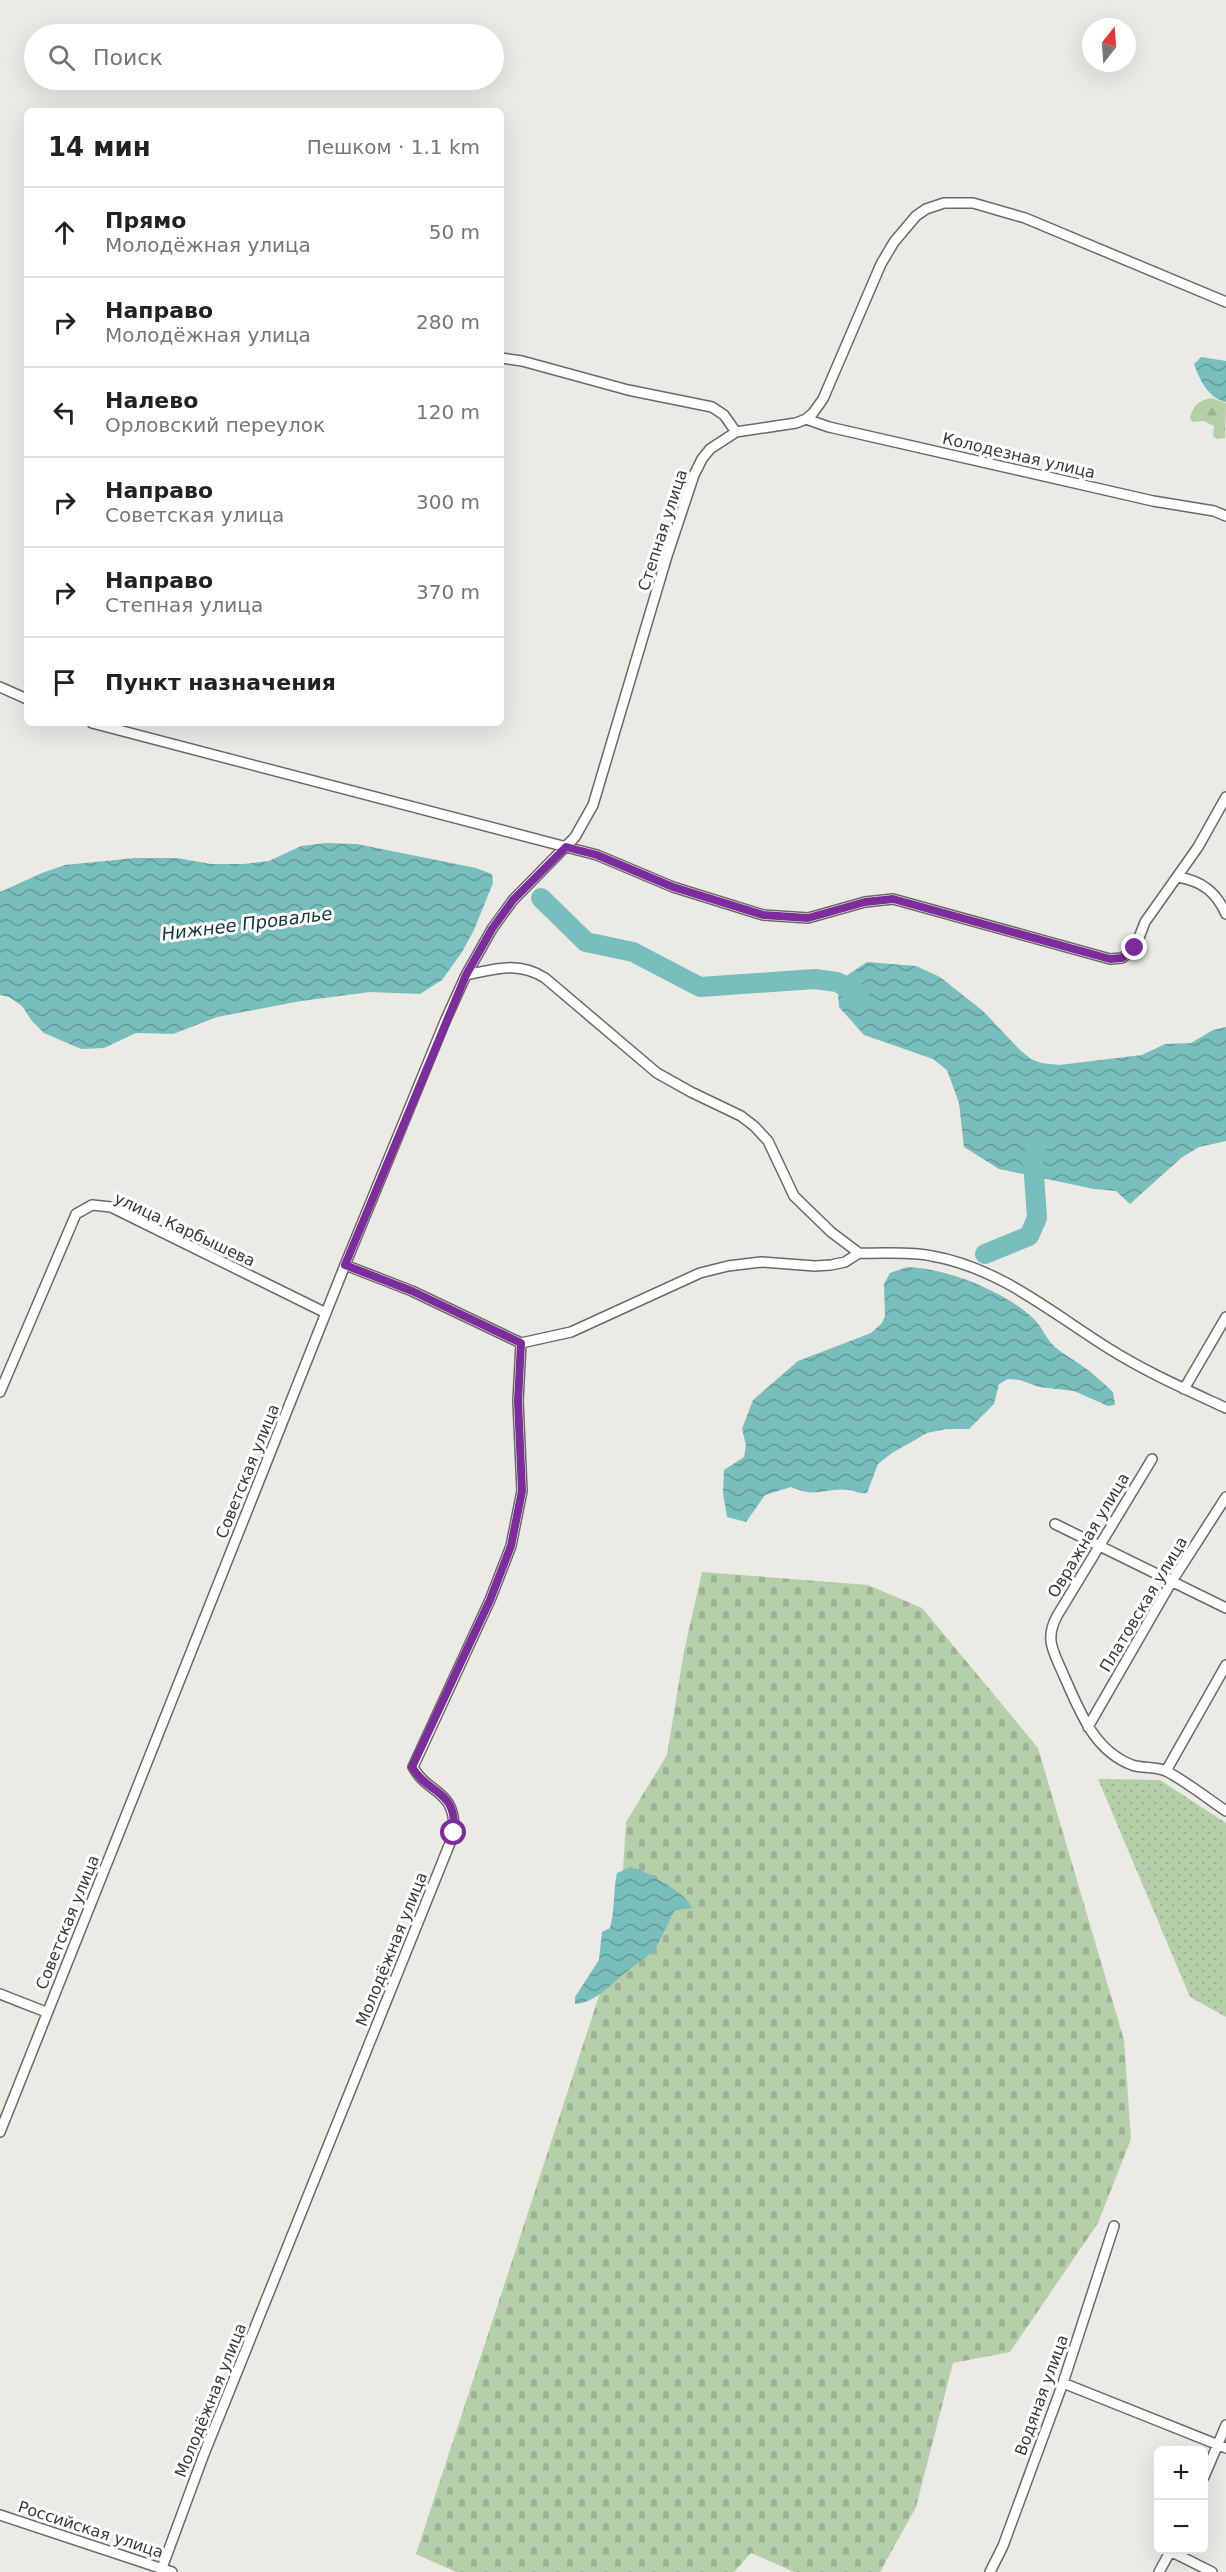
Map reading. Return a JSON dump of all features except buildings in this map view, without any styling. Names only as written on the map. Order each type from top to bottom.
[{"type":"street","points":[[806,420],[823,399],[881,264],[894,242],[908,224],[926,209],[945,203],[962,202],[998,209],[1081,239],[1226,302]]},
{"type":"street","points":[[504,358],[522,361],[628,390],[712,407],[724,415],[736,432]]},
{"type":"street","name":"Степная улица","points":[[566,847],[580,830],[593,805],[667,556],[694,476],[710,449],[736,432],[806,420]]},
{"type":"street","name":"Колодезная улица","points":[[806,420],[1153,501],[1196,507],[1226,516]]},
{"type":"street","points":[[0,687],[24,698]]},
{"type":"street","points":[[103,726],[597,855],[673,887],[763,915],[808,918],[865,902],[893,899],[1110,959],[1122,958],[1135,948],[1145,922],[1198,848],[1226,797]]},
{"type":"street","name":"Советская улица","points":[[0,2132],[345,1265],[466,975],[492,929],[513,900],[566,847]]},
{"type":"street","points":[[1178,877],[1202,884],[1217,898],[1226,914]]},
{"type":"street","points":[[466,975],[505,968],[531,970],[544,978],[657,1073],[741,1116],[768,1141],[794,1196],[831,1232],[859,1253]]},
{"type":"street","name":"улица Карбышева","points":[[0,1392],[76,1214],[92,1205],[111,1207],[326,1313]]},
{"type":"street","points":[[345,1265],[412,1291],[521,1343],[571,1332],[700,1273],[728,1266],[761,1262],[797,1266],[831,1264],[845,1262],[859,1253],[931,1255],[965,1265],[1033,1296],[1107,1347],[1160,1379],[1226,1408]]},
{"type":"street","points":[[1184,1389],[1226,1317]]},
{"type":"street","name":"Молодёжная улица","points":[[162,2568],[209,2442],[454,1833],[451,1807],[437,1789],[416,1773],[412,1767],[490,1600],[514,1537],[522,1491],[518,1401],[521,1343]]},
{"type":"street","name":"Овражная улица","points":[[1089,1727],[1051,1645],[1050,1628],[1152,1458]]},
{"type":"street","name":"Платовская улица","points":[[1089,1727],[1172,1581],[1226,1497]]},
{"type":"street","points":[[1055,1524],[1226,1608]]},
{"type":"street","points":[[1166,1771],[1226,1665]]},
{"type":"street","points":[[1089,1727],[1104,1748],[1122,1761],[1136,1767],[1166,1771],[1226,1811]]},
{"type":"street","points":[[0,1994],[46,2012]]},
{"type":"street","name":"Водяная улица","points":[[990,2572],[1003,2546],[1063,2383],[1114,2226]]},
{"type":"street","points":[[1063,2383],[1222,2446]]},
{"type":"street","points":[[1208,2469],[1222,2446],[1226,2425]]},
{"type":"street","name":"Российская улица","points":[[0,2515],[172,2572]]},
{"type":"street","points":[[1160,2572],[1168,2554]]},
{"type":"street","points":[[1178,2554],[1212,2572]]},
{"type":"green space","points":[[1211,398],[1226,403],[1225,438],[1217,439],[1213,436],[1214,426],[1204,421],[1192,422],[1190,418],[1197,404]]},
{"type":"green space","points":[[702,1572],[868,1585],[922,1608],[1038,1748],[1124,2040],[1131,2139],[1098,2223],[1010,2352],[953,2363],[916,2507],[880,2572],[794,2572],[751,2553],[734,2572],[456,2572],[416,2554],[619,1935],[626,1822],[667,1755],[684,1651]]},
{"type":"green space","points":[[1098,1779],[1160,1780],[1226,1823],[1226,2017],[1190,1997]]},
{"type":"water","points":[[1201,357],[1226,361],[1226,402],[1210,393],[1202,382],[1194,364]]},
{"type":"water","points":[[326,843],[357,844],[476,868],[492,874],[493,883],[474,930],[442,980],[420,994],[370,992],[301,1001],[217,1017],[173,1034],[136,1033],[104,1048],[81,1049],[44,1033],[22,1006],[9,997],[0,995],[0,892],[65,865],[135,858],[177,858],[211,864],[243,864],[269,861],[301,846]]},
{"type":"water","points":[[867,962],[916,966],[940,977],[983,1011],[1020,1050],[1031,1059],[1041,1063],[1059,1065],[1142,1055],[1165,1044],[1191,1043],[1213,1030],[1226,1027],[1226,1141],[1199,1147],[1181,1158],[1130,1204],[1116,1191],[1094,1189],[999,1169],[964,1147],[959,1103],[947,1070],[933,1059],[864,1035],[839,1007],[837,982]]},
{"type":"water","points":[[907,1267],[956,1276],[991,1290],[1021,1308],[1036,1321],[1055,1347],[1090,1371],[1113,1392],[1115,1405],[1108,1406],[1074,1391],[1039,1387],[1020,1380],[1008,1379],[999,1384],[994,1404],[969,1429],[946,1429],[927,1433],[892,1453],[878,1464],[867,1493],[849,1490],[808,1492],[791,1487],[765,1495],[746,1522],[727,1517],[723,1493],[724,1470],[744,1457],[746,1445],[742,1429],[753,1400],[798,1361],[871,1333],[882,1323],[885,1316],[884,1284],[890,1273]]},
{"type":"water","points":[[631,1867],[674,1889],[689,1902],[692,1908],[675,1910],[658,1943],[649,1954],[598,1996],[575,2004],[575,1997],[599,1960],[602,1932],[610,1928],[617,1873]]},
{"type":"waterway","name":"Нижнее Провалье","points":[[541,898],[586,942],[633,952],[700,987],[815,979],[837,982],[859,994]]},
{"type":"waterway","points":[[985,1254],[1029,1236],[1037,1218],[1033,1160],[1036,1150]]},
{"type":"route","points":[[454,1833],[454,1819],[445,1797],[412,1767],[490,1600],[511,1546],[522,1491],[518,1401],[521,1343],[412,1291],[345,1265],[466,975],[492,929],[513,900],[566,847],[597,855],[673,887],[763,915],[808,918],[865,902],[893,899],[1110,959],[1122,958],[1135,948]]}]
